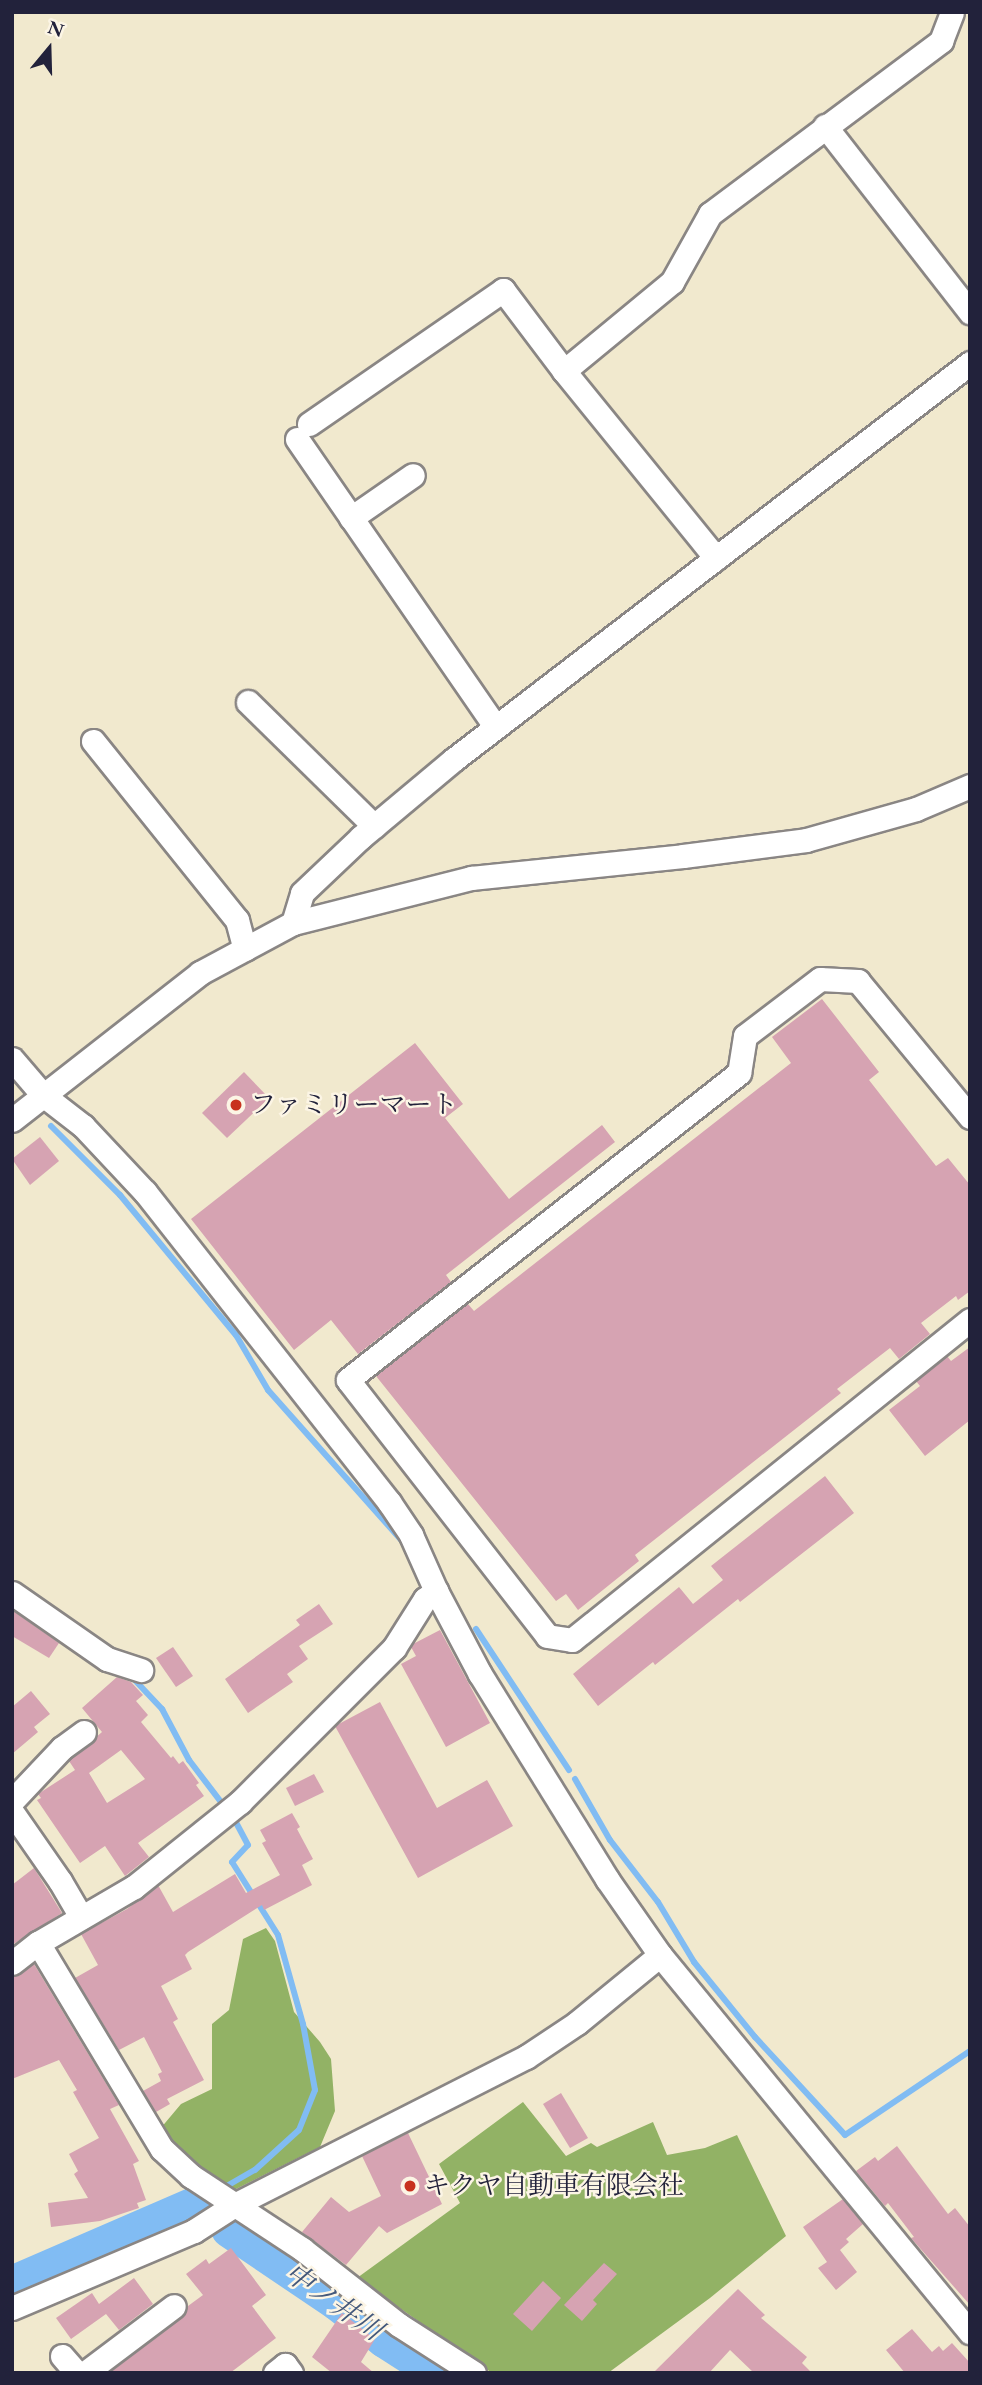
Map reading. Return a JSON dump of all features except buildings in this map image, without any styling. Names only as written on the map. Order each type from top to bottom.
[{"type":"street","points":[[564,371],[672,282],[710,215],[941,41],[952,12]]},
{"type":"street","points":[[825,126],[970,312]]},
{"type":"street","points":[[496,727],[351,518],[303,432],[503,290],[564,371],[716,558]]},
{"type":"street","points":[[293,923],[302,893],[374,826],[496,727],[970,363]]},
{"type":"street","points":[[351,518],[413,475]]},
{"type":"street","points":[[248,702],[374,826]]},
{"type":"street","points":[[93,741],[237,919],[245,949]]},
{"type":"street","points":[[12,1120],[200,973],[293,923],[471,878],[683,856],[806,839],[916,809],[970,786]]},
{"type":"street","points":[[970,1118],[858,981],[820,979],[745,1036],[738,1073],[348,1380],[547,1636],[572,1640],[970,1320]]},
{"type":"street","points":[[12,1059],[43,1096],[83,1126],[145,1192],[389,1502],[411,1535],[436,1591],[480,1674],[542,1775],[660,1955],[970,2332]]},
{"type":"street","points":[[12,1963],[38,1943],[134,1887],[240,1802],[394,1648],[425,1599],[436,1591]]},
{"type":"street","points":[[12,1593],[107,1659],[141,1670]]},
{"type":"street","points":[[12,1801],[62,1748],[84,1731]]},
{"type":"street","points":[[12,1812],[60,1881],[81,1917]]},
{"type":"street","points":[[38,1943],[162,2149],[191,2176],[302,2249],[399,2325],[474,2373]]},
{"type":"street","points":[[12,2308],[194,2231],[236,2204],[526,2057],[577,2023],[660,1955]]},
{"type":"street","points":[[85,2373],[174,2306]]},
{"type":"street","points":[[275,2373],[285,2365],[291,2373]]},
{"type":"green space","points":[[266,1928],[275,1941],[294,2012],[331,2059],[335,2111],[320,2147],[230,2192],[187,2164],[160,2129],[181,2104],[212,2089],[212,2024],[229,2010],[243,1939]]},
{"type":"green space","points":[[523,2102],[566,2156],[591,2143],[597,2147],[653,2122],[667,2155],[705,2148],[737,2135],[786,2236],[710,2298],[608,2373],[492,2373],[357,2278],[460,2203],[439,2164]]},
{"type":"waterway","points":[[51,1126],[120,1195],[236,1335],[268,1390],[403,1542]]},
{"type":"waterway","points":[[476,1629],[569,1770]]},
{"type":"waterway","points":[[130,1675],[162,1709],[189,1760],[224,1806]]},
{"type":"waterway","points":[[575,1779],[610,1840],[658,1902],[694,1962],[755,2037],[845,2135],[970,2051]]},
{"type":"waterway","points":[[225,2187],[255,2170],[299,2130],[315,2090],[303,2024],[278,1935],[232,1862],[248,1845],[234,1819]]},
{"type":"waterway","name":"中ノ井川","points":[[12,2285],[197,2205]]},
{"type":"waterway","name":"中ノ井川","points":[[230,2229],[338,2302],[385,2339],[438,2373]]},
{"type":"place","name":"ファミリーマート","points":[[236,1105]]},
{"type":"place","name":"キクヤ自動車有限会社","points":[[410,2186]]}]
